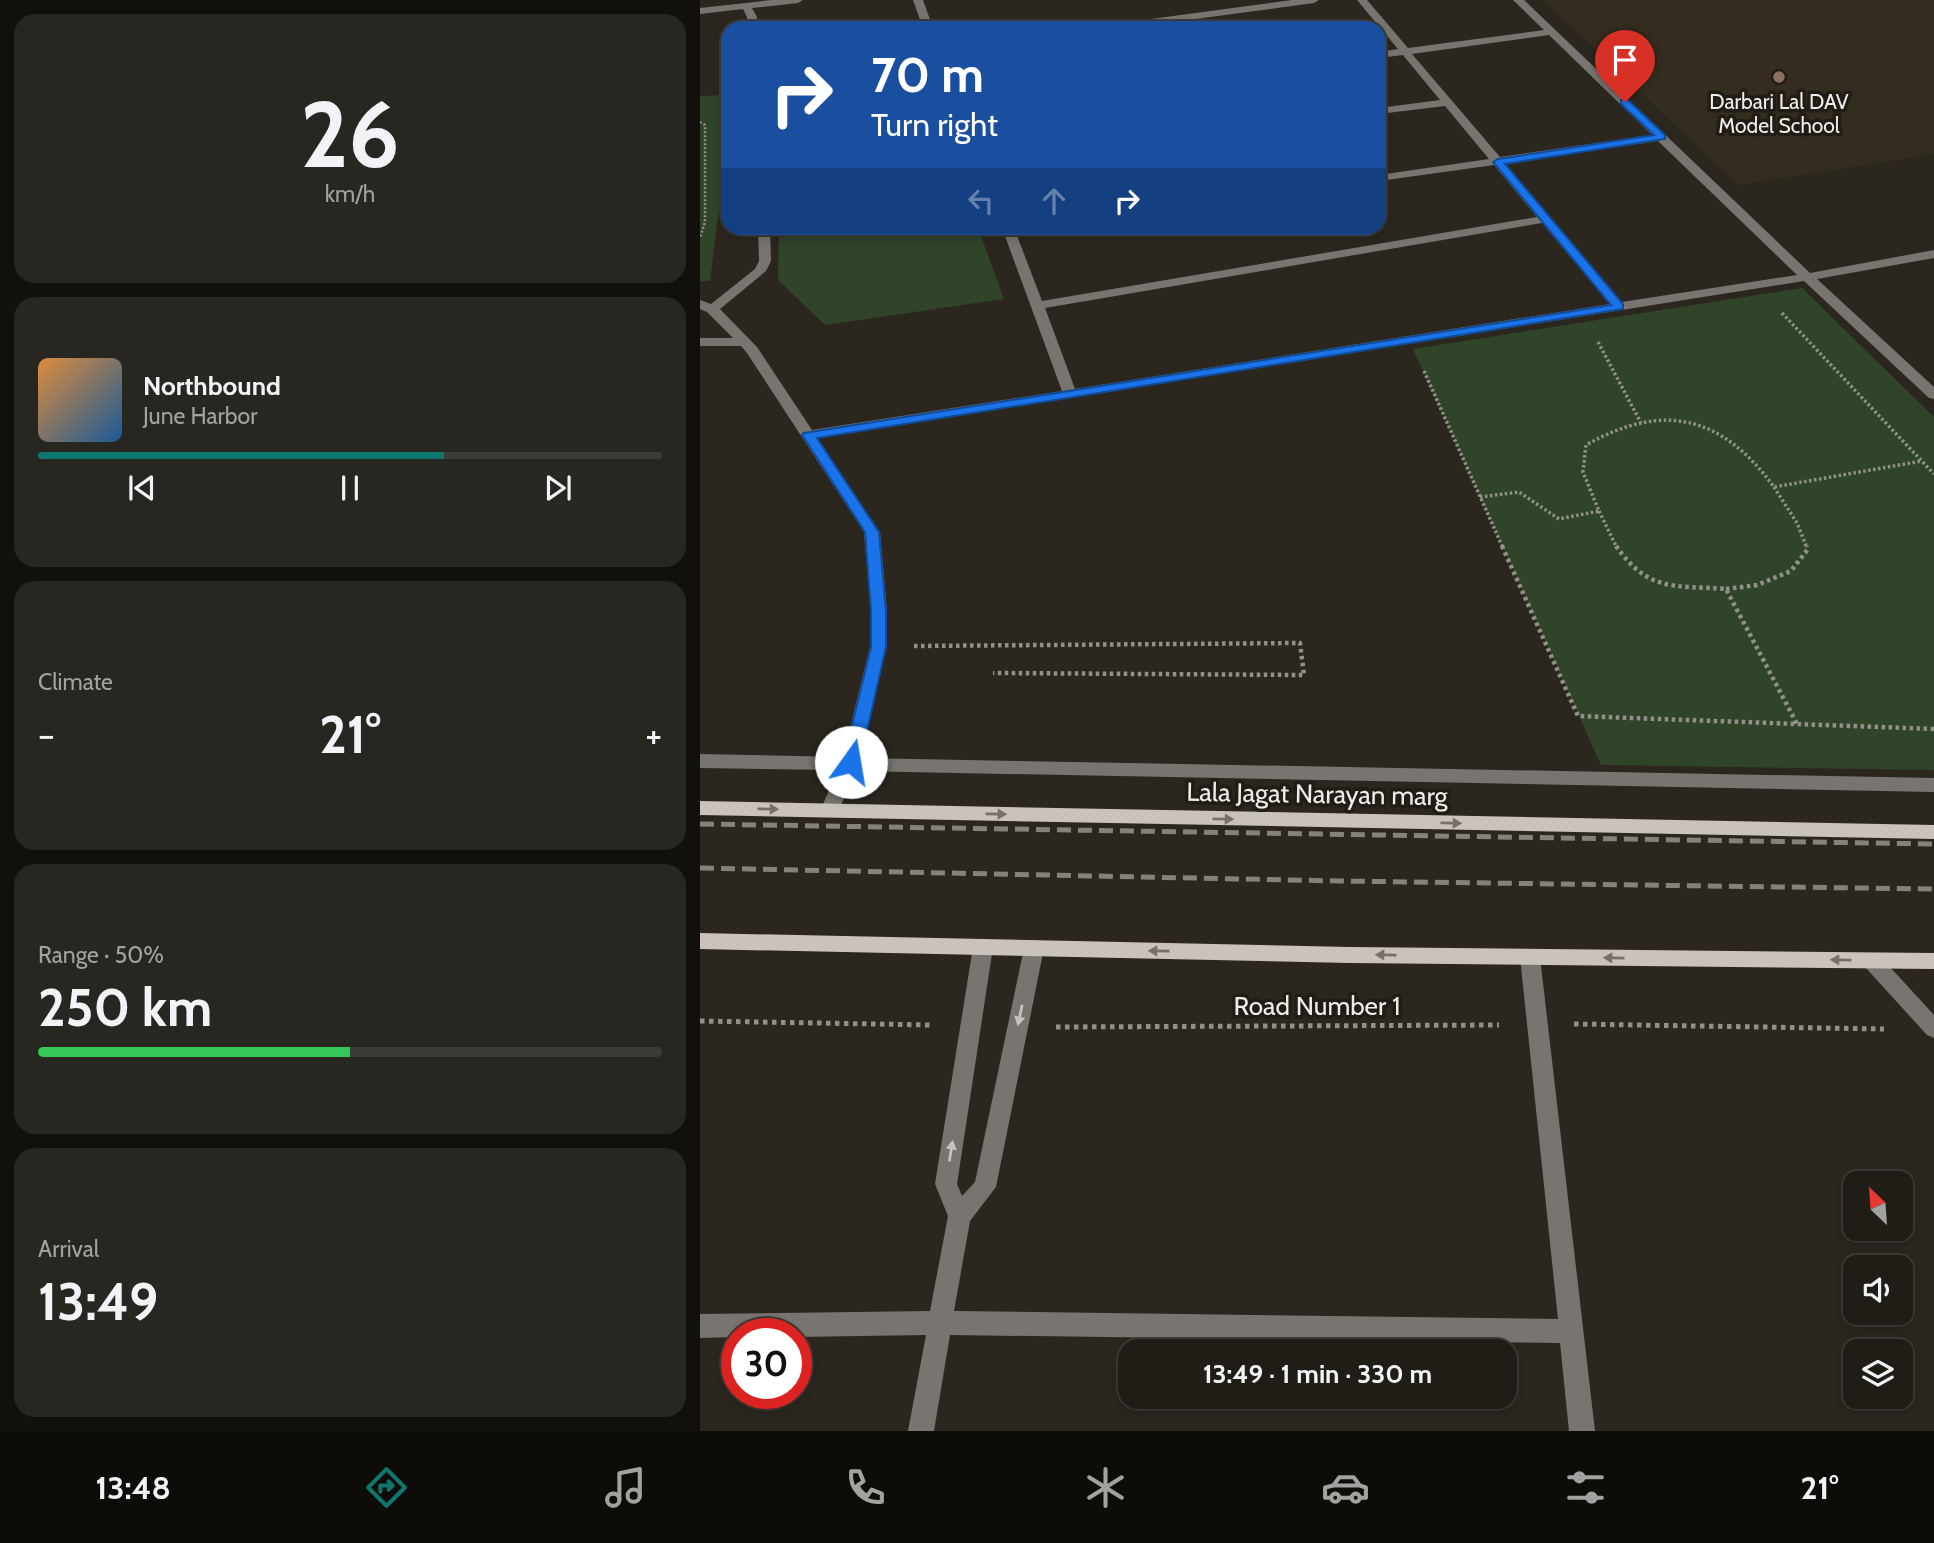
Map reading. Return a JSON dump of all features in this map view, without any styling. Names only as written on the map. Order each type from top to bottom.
[{"type":"main road","name":"Lala Jagat Narayan marg","points":[[700,808],[1934,832]]},
{"type":"main road","points":[[700,941],[1530,957],[1934,961]]},
{"type":"street","points":[[700,2],[714,0]]},
{"type":"street","points":[[700,11],[797,0]]},
{"type":"street","points":[[918,0],[926,21]]},
{"type":"street","points":[[1158,21],[1314,0]]},
{"type":"street","points":[[1362,0],[1380,21]]},
{"type":"street","points":[[1518,0],[1934,395]]},
{"type":"street","points":[[746,6],[752,21]]},
{"type":"street","points":[[1386,28],[1619,307]]},
{"type":"street","points":[[1386,54],[1552,32]]},
{"type":"street","points":[[1386,110],[1447,102]]},
{"type":"street","points":[[1386,177],[1661,137]]},
{"type":"street","points":[[1036,306],[1546,219]]},
{"type":"street","points":[[764,235],[765,261],[760,271],[706,307],[744,342],[872,532],[879,611],[878,647],[851,762],[829,811]]},
{"type":"street","points":[[1010,235],[1070,394]]},
{"type":"street","points":[[808,435],[1807,277],[1934,254]]},
{"type":"street","points":[[700,342],[744,342]]},
{"type":"street","points":[[700,761],[1934,785]]},
{"type":"street","points":[[960,1216],[946,1184],[983,947]]},
{"type":"street","points":[[921,1431],[960,1216],[985,1187],[1034,948]]},
{"type":"street","points":[[1530,957],[1535,1025],[1573,1331],[1582,1431]]},
{"type":"street","points":[[1871,961],[1934,1029]]},
{"type":"street","points":[[700,1326],[940,1324],[1573,1331]]},
{"type":"path","points":[[700,122],[705,125],[705,222],[700,238]]},
{"type":"path","points":[[1781,313],[1934,474]]},
{"type":"path","points":[[1594,335],[1642,423]]},
{"type":"path","points":[[1435,365],[1422,368],[1578,716],[1934,729]]},
{"type":"path","points":[[1693,422],[1728,438],[1757,464],[1797,523],[1808,549],[1791,571],[1757,585],[1726,589],[1664,586],[1637,571],[1621,554],[1599,512],[1583,472],[1586,445],[1603,434],[1642,423],[1693,422]]},
{"type":"path","points":[[1774,487],[1922,461]]},
{"type":"path","points":[[1480,497],[1519,492],[1559,519],[1599,512]]},
{"type":"path","points":[[1726,589],[1797,724]]},
{"type":"path","points":[[878,647],[1300,643],[1304,675],[993,673]]},
{"type":"path","points":[[700,1021],[970,1026]]},
{"type":"path","name":"Road Number 1","points":[[1018,1027],[1535,1025],[1894,1030]]},
{"type":"shaded area","name":"Darbari Lal DAV Model School","points":[[1543,0],[1934,0],[1934,154],[1738,185]]},
{"type":"green space","points":[[721,95],[721,192],[710,281],[700,281],[700,96]]},
{"type":"green space","points":[[779,235],[981,235],[1004,299],[825,325],[778,280]]},
{"type":"green space","points":[[1802,288],[1934,417],[1934,770],[1601,765],[1413,349]]},
{"type":"railway","points":[[700,824],[1934,844]]},
{"type":"railway","points":[[700,868],[1340,881],[1934,889]]},
{"type":"place","name":"Darbari Lal DAV Model School","points":[[1779,77]]},
{"type":"route","points":[[851,762],[878,647],[879,611],[872,532],[808,435],[1619,307],[1498,162],[1661,137],[1625,102]]}]
